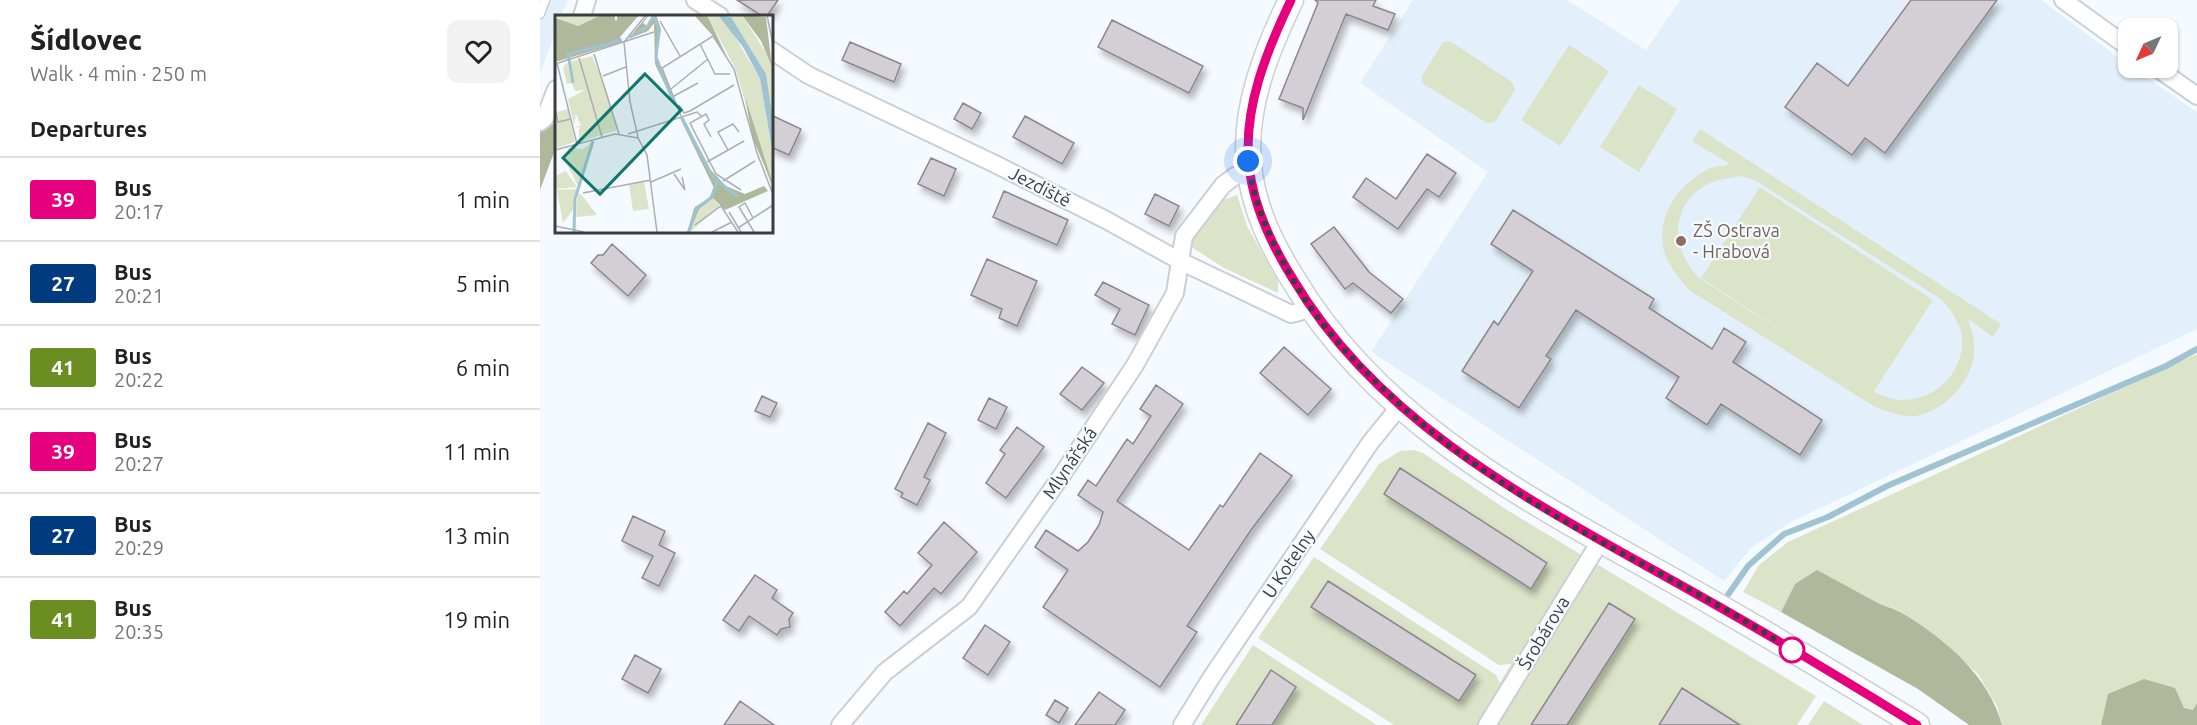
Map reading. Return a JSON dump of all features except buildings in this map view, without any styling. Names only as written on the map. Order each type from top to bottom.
[{"type":"main road","points":[[1291,0],[1271,45],[1254,98],[1249,128],[1249,171],[1256,204],[1269,235],[1311,309],[1342,347],[1400,406],[1436,436],[1499,481],[1731,614],[1914,724]]},
{"type":"street","points":[[582,15],[587,0]]},
{"type":"street","points":[[695,0],[718,15]]},
{"type":"street","points":[[2063,0],[2118,40]]},
{"type":"street","name":"Jezdiště","points":[[772,51],[808,75],[995,164],[1106,220],[1180,261],[1291,314],[1311,309]]},
{"type":"street","points":[[2171,78],[2197,96]]},
{"type":"street","points":[[540,122],[545,118],[555,92]]},
{"type":"street","name":"Mlynářská","points":[[840,725],[885,672],[969,607],[1060,478],[1135,365],[1175,294],[1184,236],[1223,185],[1249,171]]},
{"type":"street","name":"U Kotelny","points":[[1182,725],[1211,678],[1364,453],[1400,406]]},
{"type":"street","name":"Šrobárova","points":[[1487,725],[1601,540]]},
{"type":"lane","points":[[540,14],[545,0]]},
{"type":"shaded area","points":[[540,0],[568,0],[561,15],[555,15],[555,33],[540,74]]},
{"type":"shaded area","name":"ZŠ Ostrava - Hrabová","points":[[1413,0],[1567,0],[1646,50],[1680,0],[2041,0],[2118,58],[2118,78],[2147,78],[2197,112],[2197,329],[1791,522],[1752,547],[1724,581],[1373,353],[1372,350],[1488,172],[1360,83]]},
{"type":"green space","points":[[1450,41],[1512,82],[1515,90],[1495,122],[1487,123],[1422,83],[1422,76],[1443,42]]},
{"type":"green space","points":[[1569,45],[1609,71],[1560,146],[1521,120]]},
{"type":"green space","points":[[1639,85],[1677,109],[1639,172],[1600,147]]},
{"type":"green space","points":[[555,113],[555,150],[540,190],[540,129]]},
{"type":"green space","points":[[1700,129],[2001,324],[1993,337],[1968,319],[1974,341],[1974,356],[1967,376],[1955,393],[1939,407],[1915,416],[1897,414],[1875,407],[1689,290],[1666,258],[1662,233],[1664,221],[1674,199],[1690,181],[1711,168],[1730,164],[1692,141]],"holes":[[[1743,176],[1756,181],[1942,300],[1955,317],[1962,336],[1961,353],[1956,368],[1946,381],[1934,391],[1905,400],[1889,398],[1874,391],[1933,300],[1760,187],[1701,278],[1800,343],[1699,278],[1682,251],[1679,222],[1683,208],[1703,187],[1719,180]]]},
{"type":"green space","points":[[1237,195],[1247,226],[1278,281],[1278,293],[1224,268],[1190,246],[1197,231],[1223,200]]},
{"type":"green space","points":[[2197,354],[2197,703],[2193,710],[2108,694],[2101,725],[2002,725],[1997,706],[1978,674],[1935,636],[1902,612],[1876,602],[1795,584],[1781,612],[1743,592],[1759,565],[1788,542]]},
{"type":"green space","points":[[1414,450],[1423,453],[1507,510],[1816,696],[1797,725],[1394,725],[1258,638],[1314,557],[1496,675],[1500,683],[1511,664],[1499,665],[1320,549],[1379,464],[1400,451]]},
{"type":"green space","points":[[1817,570],[1874,601],[1904,614],[1935,635],[1976,675],[1996,707],[2002,725],[1969,725],[1918,689],[1781,612],[1795,584]]},
{"type":"green space","points":[[1253,645],[1377,725],[1201,725]]},
{"type":"green space","points":[[2144,679],[2175,688],[2184,708],[2193,710],[2197,703],[2197,725],[2101,725],[2108,694]]},
{"type":"green space","points":[[1824,701],[1863,725],[1808,725]]},
{"type":"waterway","points":[[1725,599],[1748,566],[1784,534],[1828,517],[1887,486],[2166,366],[2197,349]]},
{"type":"bus line","name":"39","points":[[1291,0],[1263,66],[1254,98],[1249,128],[1248,161],[1256,204],[1269,235],[1311,309],[1325,328],[1400,406],[1475,465],[1524,497],[1710,602],[1917,725]]},
{"type":"place","name":"ZŠ Ostrava - Hrabová","points":[[1681,241]]},
{"type":"route","points":[[1248,161],[1256,204],[1269,235],[1311,309],[1342,347],[1400,406],[1456,451],[1524,497],[1792,650]]}]
